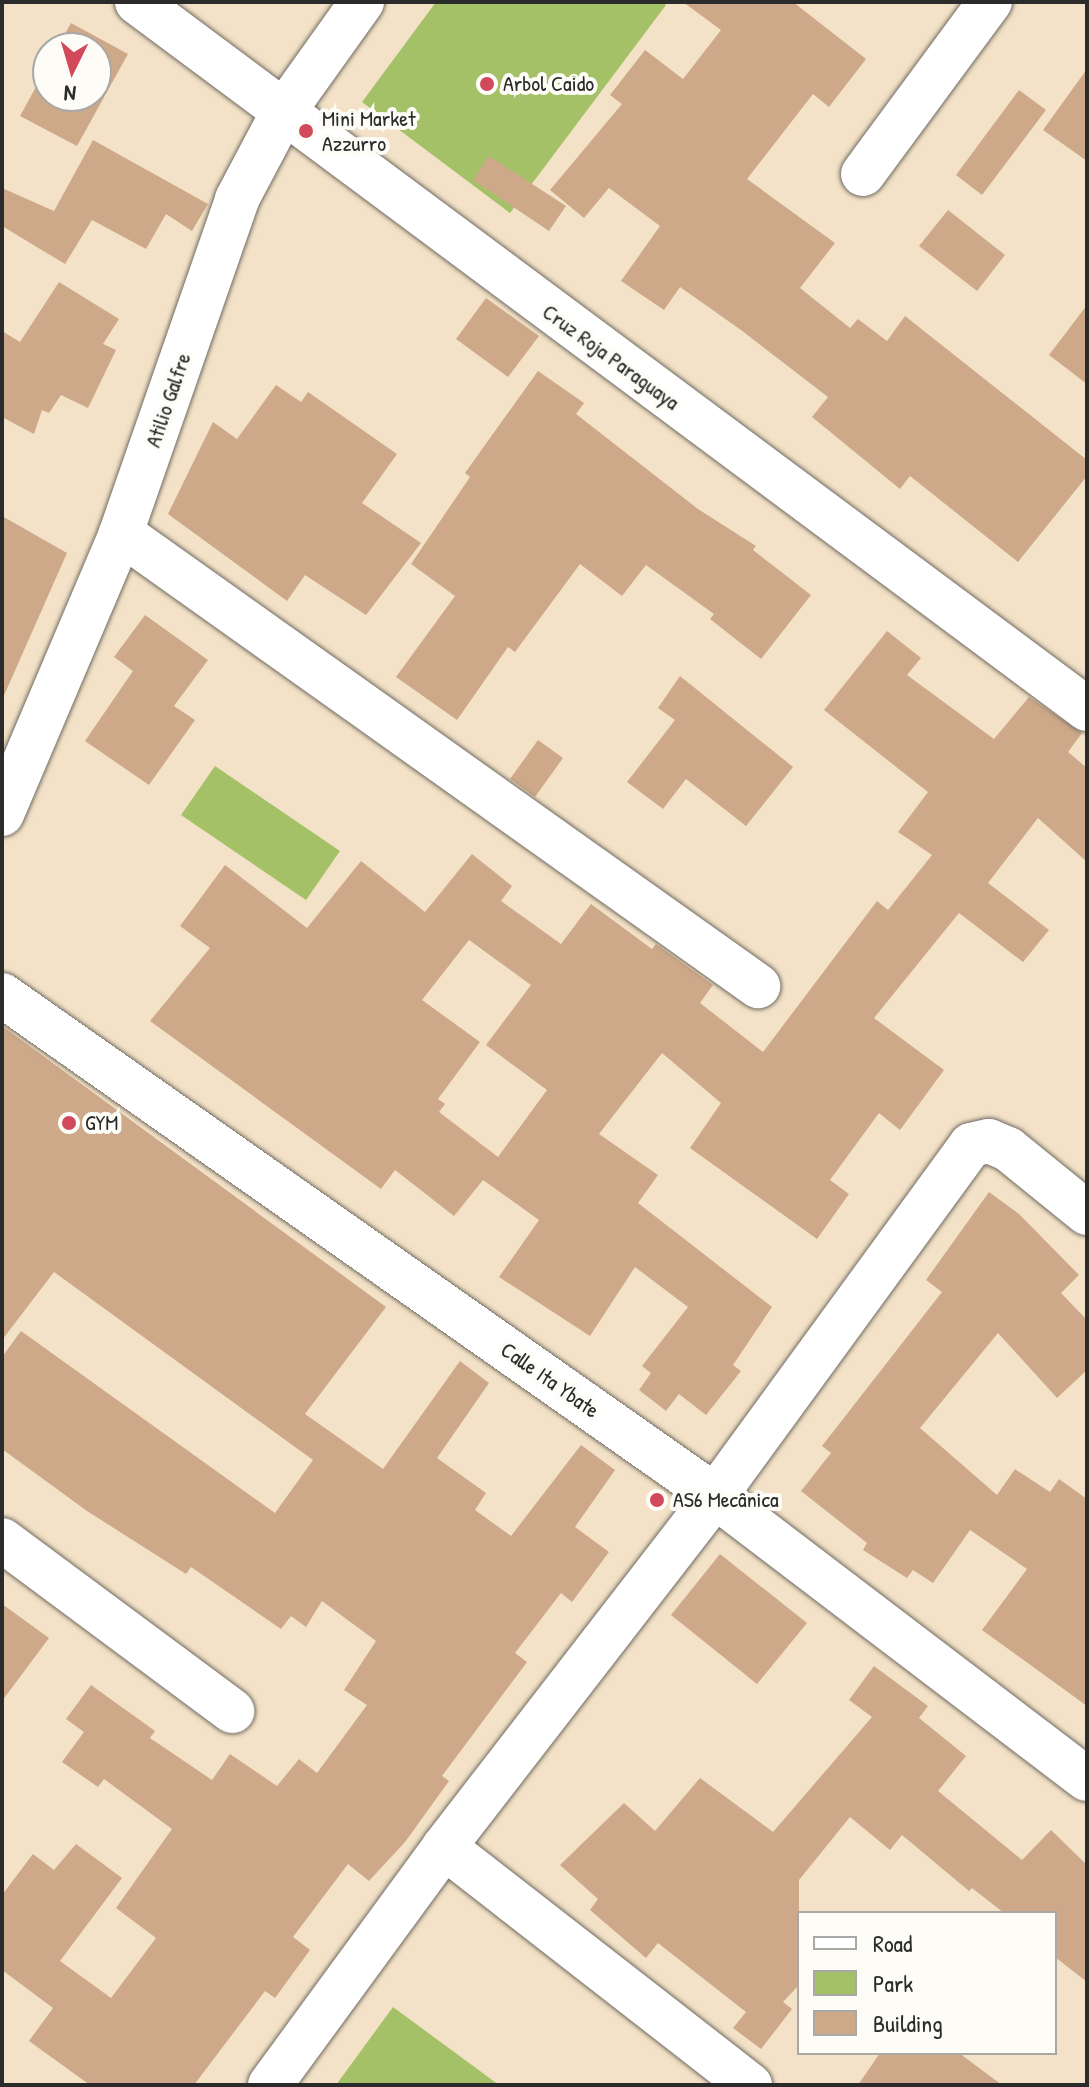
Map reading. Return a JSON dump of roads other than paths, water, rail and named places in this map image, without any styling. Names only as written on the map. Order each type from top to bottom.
[{"type":"street","name":"Cruz Roja Paraguaya","points":[[137,2],[282,114],[1087,709]]},
{"type":"street","name":"Atilio Galfre","points":[[2,814],[121,533],[237,199],[282,114],[362,2]]},
{"type":"street","points":[[863,174],[990,2]]},
{"type":"street","points":[[121,533],[758,986]]},
{"type":"street","name":"Calle Ita Ybate","points":[[2,995],[715,1496],[1087,1779]]},
{"type":"street","points":[[270,2085],[444,1847],[715,1496],[971,1145],[989,1141],[1008,1149],[1087,1213]]},
{"type":"street","points":[[2,1540],[232,1711]]},
{"type":"street","points":[[444,1847],[750,2085]]},
{"type":"place","name":"Arbol Caido","points":[[487,84]]},
{"type":"place","name":"Mini Market Azzurro","points":[[306,131]]},
{"type":"place","name":"GYM","points":[[69,1123]]},
{"type":"place","name":"AS6 Mecânica","points":[[657,1500]]}]
